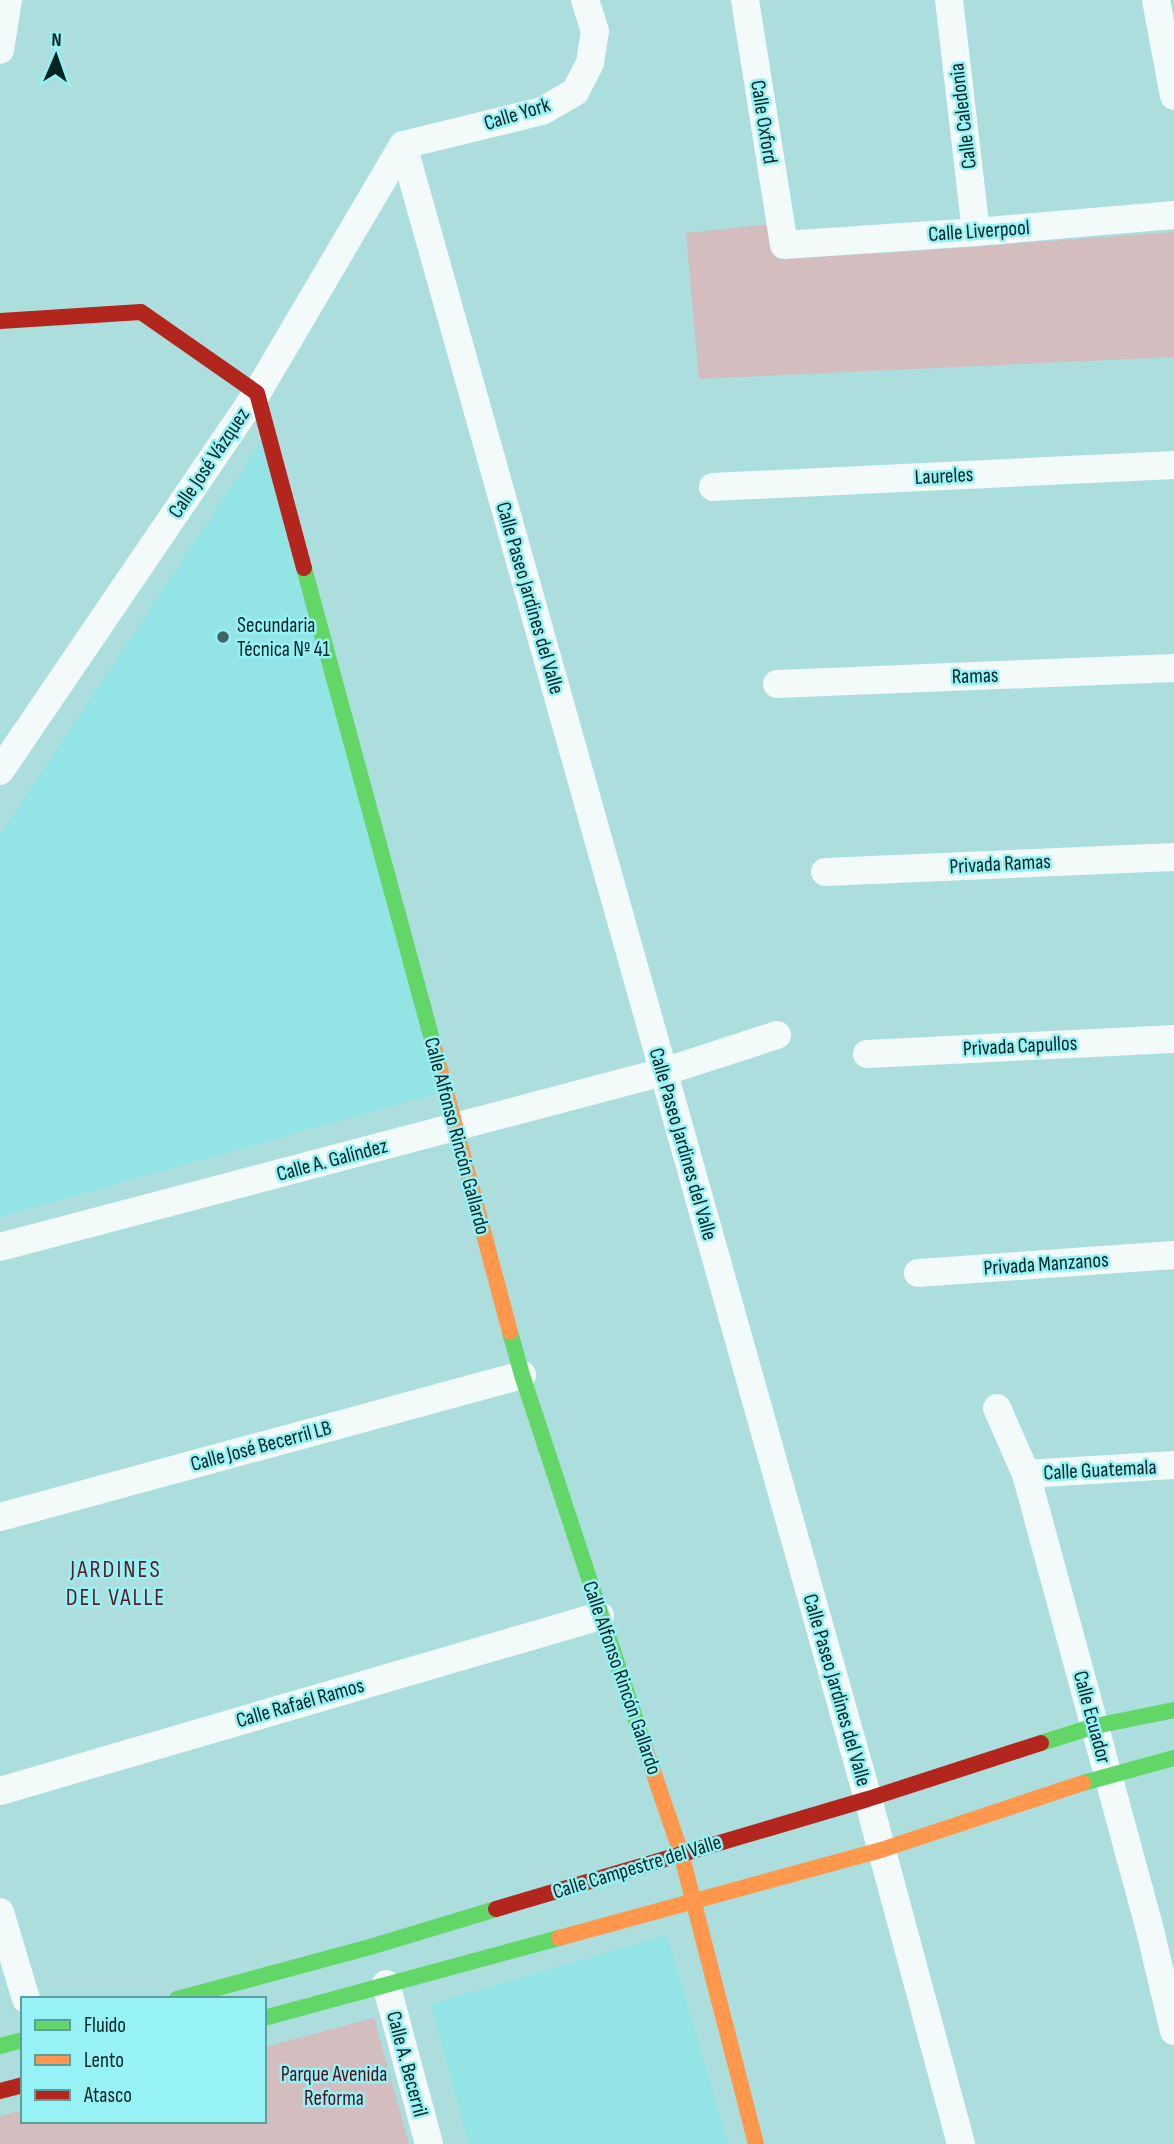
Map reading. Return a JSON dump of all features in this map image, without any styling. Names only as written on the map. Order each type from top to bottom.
[{"type":"street","points":[[0,50],[8,0]]},
{"type":"street","name":"Calle York","points":[[403,145],[541,111],[575,92],[590,63],[595,31],[585,0]]},
{"type":"street","name":"Calle Oxford","points":[[745,0],[784,245]]},
{"type":"street","name":"Calle Caledonia","points":[[949,0],[976,232]]},
{"type":"street","points":[[1156,0],[1174,96]]},
{"type":"street","name":"Calle José Vázquez","points":[[0,771],[257,393],[403,145]]},
{"type":"street","name":"Calle Paseo Jardines del Valle","points":[[403,145],[868,1799],[961,2144]]},
{"type":"street","name":"Calle Liverpool","points":[[784,245],[1174,215]]},
{"type":"street","points":[[0,321],[141,312],[257,393]]},
{"type":"street","name":"Calle Alfonso Rincón Gallardo","points":[[257,393],[522,1376],[681,1853],[756,2144]]},
{"type":"street","name":"Laureles","points":[[713,487],[1174,465]]},
{"type":"street","name":"Ramas","points":[[777,684],[1174,668]]},
{"type":"street","name":"Privada Ramas","points":[[825,872],[1174,857]]},
{"type":"street","name":"Calle A. Galíndez","points":[[0,1247],[663,1072],[777,1035]]},
{"type":"street","name":"Privada Capullos","points":[[867,1054],[1174,1039]]},
{"type":"street","name":"Privada Manzanos","points":[[918,1272],[1174,1255]]},
{"type":"street","name":"Calle José Becerril LB","points":[[0,1517],[522,1376]]},
{"type":"street","name":"Calle Ecuador","points":[[997,1408],[1026,1474],[1107,1774],[1162,1925],[1174,2031]]},
{"type":"street","name":"Calle Guatemala","points":[[1026,1474],[1174,1465]]},
{"type":"street","name":"Calle Rafaél Ramos","points":[[0,1791],[600,1616]]},
{"type":"street","name":"Calle Campestre del Valle","points":[[184,1997],[370,1947],[868,1799],[1095,1726],[1174,1710]]},
{"type":"street","points":[[266,2017],[881,1850],[1107,1774],[1174,1758]]},
{"type":"street","points":[[0,1912],[25,1997]]},
{"type":"street","name":"Calle A. Becerril","points":[[386,1984],[429,2144]]},
{"type":"street","points":[[0,2046],[21,2041]]},
{"type":"street","points":[[0,2091],[21,2086]]},
{"type":"shaded area","name":"Secundaria Técnica Nº 41","points":[[262,440],[438,1093],[0,1217],[0,835]]},
{"type":"shaded area","points":[[667,1935],[728,2144],[469,2144],[431,2004]]},
{"type":"green space","points":[[772,224],[777,259],[1174,232],[1174,357],[699,379],[686,233]]},
{"type":"green space","name":"Parque Avenida Reforma","points":[[374,2018],[409,2144],[0,2144],[0,2116],[21,2111],[21,2123],[266,2123],[266,2046]]},
{"type":"traffic: fast","points":[[304,568],[434,1047]]},
{"type":"traffic: fast","points":[[510,1332],[642,1739]]},
{"type":"traffic: fast","points":[[1041,1743],[1095,1726],[1174,1710]]},
{"type":"traffic: fast","points":[[1083,1783],[1174,1758]]},
{"type":"traffic: fast","points":[[184,1997],[370,1947],[496,1909]]},
{"type":"traffic: fast","points":[[266,2017],[559,1938]]},
{"type":"traffic: fast","points":[[0,2046],[21,2041]]},
{"type":"traffic: slow","points":[[434,1047],[510,1332]]},
{"type":"traffic: slow","points":[[642,1739],[681,1853],[756,2144]]},
{"type":"traffic: slow","points":[[559,1938],[881,1850],[1083,1783]]},
{"type":"traffic: jam","points":[[0,321],[141,312],[257,393],[304,568]]},
{"type":"traffic: jam","points":[[496,1909],[868,1799],[1041,1743]]},
{"type":"traffic: jam","points":[[0,2091],[21,2086]]},
{"type":"place","name":"Secundaria Técnica Nº 41","points":[[223,637]]},
{"type":"district","name":"JARDINES DEL VALLE","points":[[116,1583]]}]
